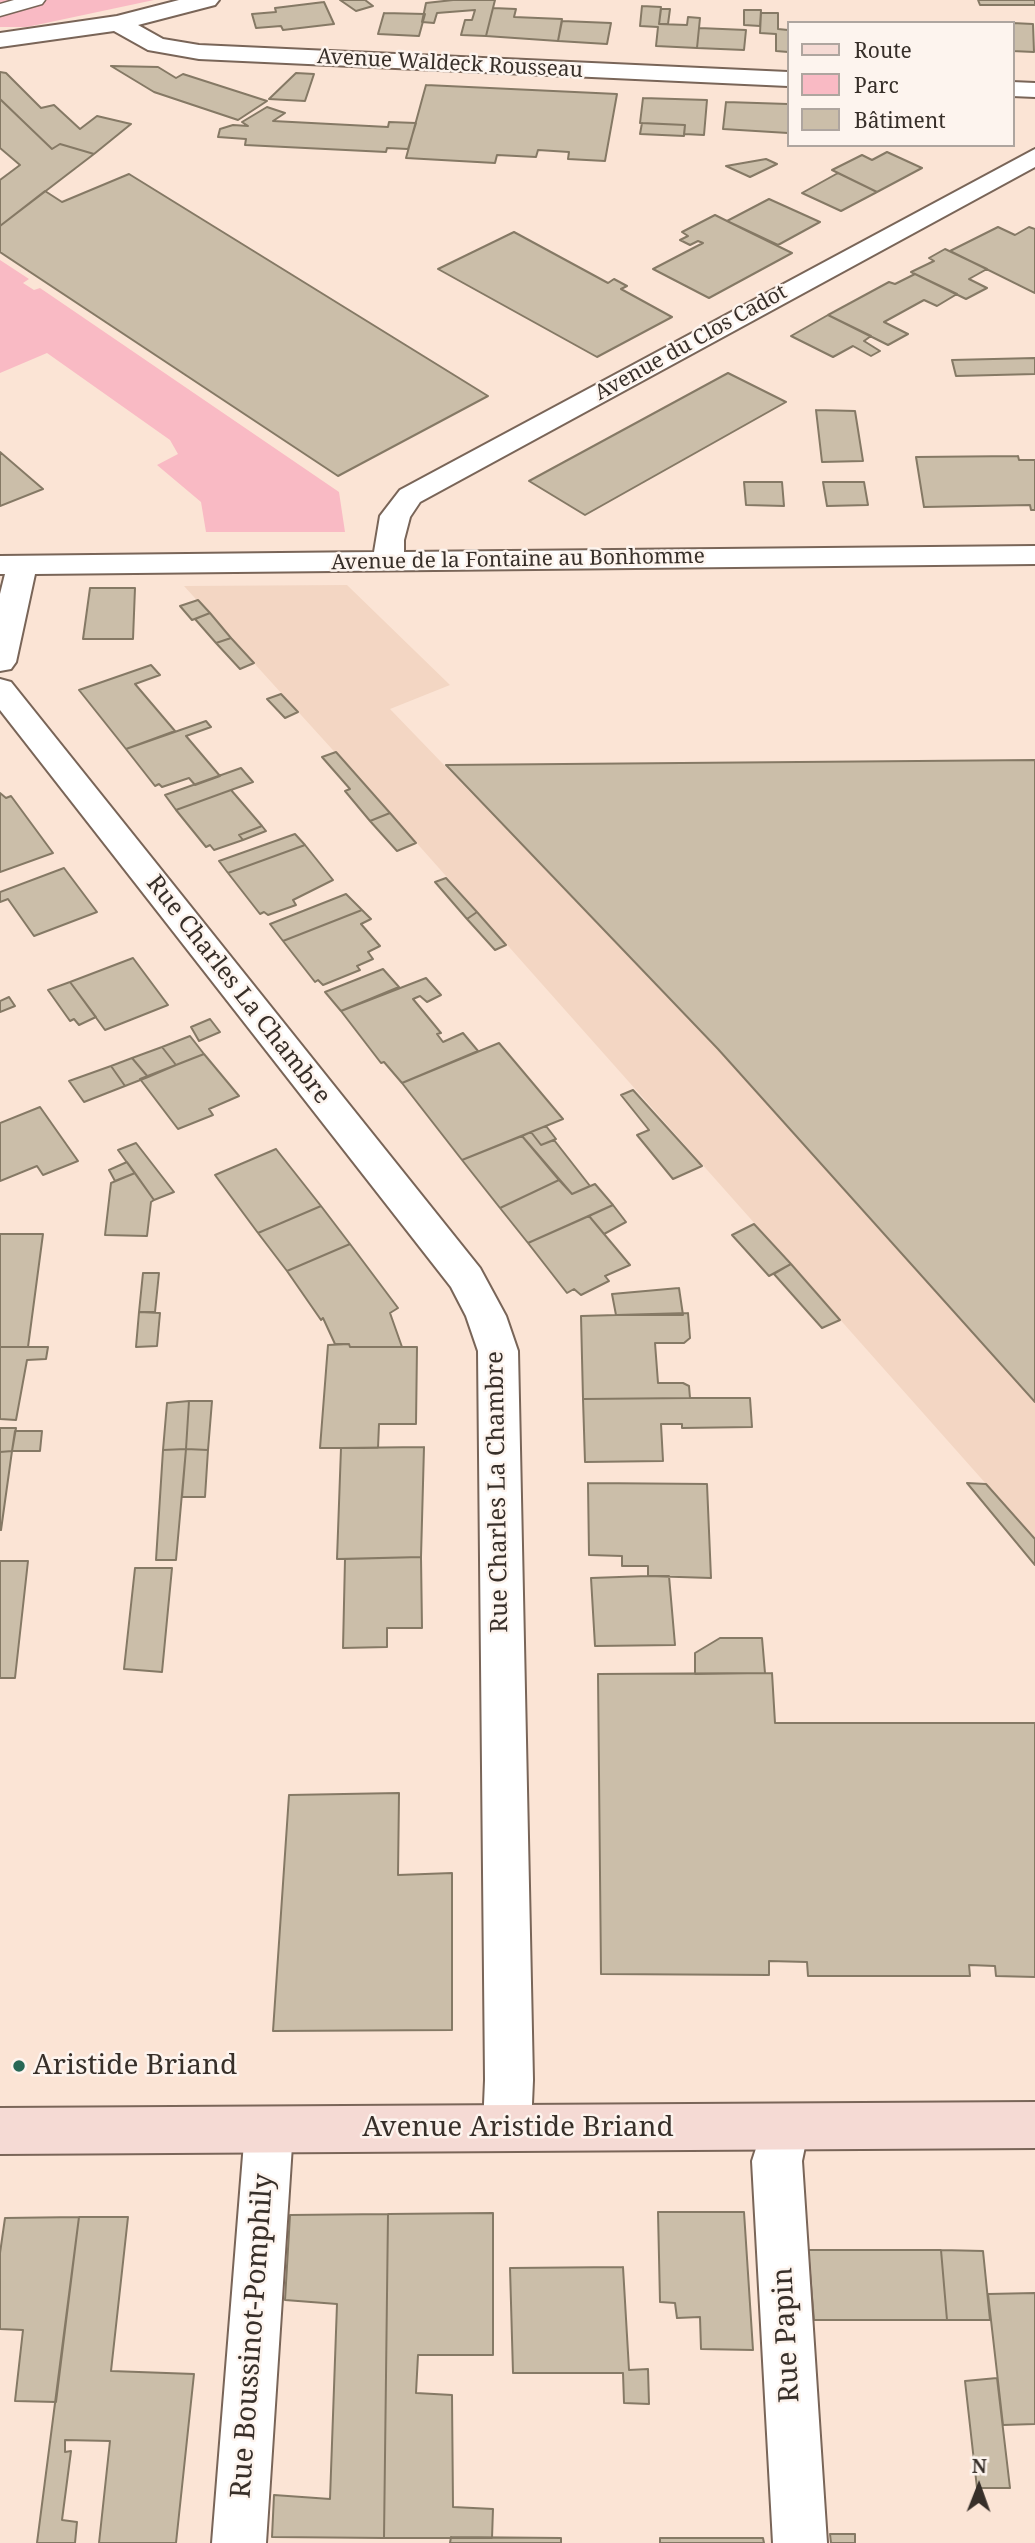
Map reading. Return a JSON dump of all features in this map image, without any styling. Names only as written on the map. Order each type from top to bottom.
[{"type":"main road","name":"Avenue Aristide Briand","points":[[0,2131],[1035,2126]]},
{"type":"street","points":[[0,40],[118,23],[207,0]]},
{"type":"street","name":"Avenue Waldeck Rousseau","points":[[118,23],[156,44],[199,52],[786,79]]},
{"type":"street","points":[[1014,89],[1035,90]]},
{"type":"street","name":"Avenue du Clos Cadot","points":[[389,561],[389,540],[395,516],[410,496],[1035,157]]},
{"type":"street","name":"Avenue de la Fontaine au Bonhomme","points":[[11,564],[1035,555]]},
{"type":"street","points":[[0,662],[11,564]]},
{"type":"street","name":"Rue Charles La Chambre","points":[[0,688],[466,1279],[486,1316],[498,1351],[509,2080],[507,2127]]},
{"type":"street","name":"Rue Papin","points":[[785,2127],[777,2161],[800,2543]]},
{"type":"street","name":"Rue Boussinot-Pomphily","points":[[239,2543],[269,2130]]},
{"type":"lane","points":[[0,10],[35,0]]},
{"type":"shaded area","points":[[347,585],[450,685],[390,709],[718,1049],[1035,1402],[1035,1539],[390,813],[184,586]]},
{"type":"green space","points":[[0,0],[154,0],[27,27],[0,27]]},
{"type":"green space","points":[[0,260],[29,279],[23,283],[34,290],[40,288],[339,492],[345,532],[206,532],[201,502],[157,465],[178,454],[170,440],[47,353],[0,373]]},
{"type":"building","points":[[340,0],[365,0],[373,6],[356,11]]},
{"type":"building","points":[[495,0],[486,36],[461,35],[465,20],[472,20],[475,10],[437,13],[434,23],[422,22],[426,3]]},
{"type":"building","points":[[978,0],[1035,0],[1035,5],[980,5]]},
{"type":"building","points":[[324,2],[334,24],[283,30],[281,26],[256,28],[252,14],[276,12],[275,8]]},
{"type":"building","points":[[642,6],[661,7],[659,24],[687,25],[688,17],[700,18],[697,48],[656,46],[658,27],[640,26]]},
{"type":"building","points":[[493,8],[516,9],[514,17],[562,19],[558,41],[486,36]]},
{"type":"building","points":[[661,9],[670,9],[668,24],[659,24]]},
{"type":"building","points":[[744,10],[761,10],[760,26],[744,25]]},
{"type":"building","points":[[384,13],[425,14],[419,36],[378,34]]},
{"type":"building","points":[[761,13],[778,13],[778,29],[786,30],[786,52],[776,51],[776,34],[760,33]]},
{"type":"building","points":[[562,21],[611,23],[607,44],[558,41]]},
{"type":"building","points":[[1014,23],[1033,24],[1034,52],[1014,51]]},
{"type":"building","points":[[699,28],[746,30],[744,50],[697,48]]},
{"type":"building","points":[[111,66],[158,67],[176,78],[183,74],[267,101],[238,120],[154,92]]},
{"type":"building","points":[[0,72],[6,73],[41,108],[54,105],[80,129],[97,116],[131,124],[94,154],[60,144],[52,149],[0,99]]},
{"type":"building","points":[[296,73],[314,74],[305,101],[269,99]]},
{"type":"building","points":[[426,85],[617,94],[605,161],[568,159],[569,152],[538,150],[536,157],[497,155],[495,163],[406,158]]},
{"type":"building","points":[[643,98],[707,100],[704,135],[684,134],[685,125],[640,123]]},
{"type":"building","points":[[0,99],[52,149],[60,144],[94,154],[0,226],[0,180],[20,165],[0,148]]},
{"type":"building","points":[[726,102],[786,104],[786,133],[723,129]]},
{"type":"building","points":[[267,107],[285,113],[273,121],[388,127],[389,122],[416,123],[408,149],[387,148],[386,152],[245,145],[246,139],[218,137],[220,129],[233,125],[248,126],[242,122]]},
{"type":"building","points":[[642,123],[685,125],[684,136],[640,134]]},
{"type":"building","points":[[887,152],[922,168],[877,192],[832,170],[862,155],[872,160]]},
{"type":"building","points":[[766,159],[777,164],[750,177],[726,166]]},
{"type":"building","points":[[838,173],[877,192],[841,211],[802,193]]},
{"type":"building","points":[[129,174],[488,396],[338,476],[0,252],[0,226],[45,191],[62,202]]},
{"type":"building","points":[[769,199],[820,222],[778,245],[727,221]]},
{"type":"building","points":[[715,215],[792,253],[709,298],[653,269],[703,243],[698,241],[690,245],[680,240],[688,236],[682,232]]},
{"type":"building","points":[[998,227],[1015,235],[1029,227],[1035,229],[1035,293],[950,251]]},
{"type":"building","points":[[514,232],[608,283],[614,279],[627,286],[621,289],[672,317],[597,357],[438,269]]},
{"type":"building","points":[[945,249],[987,269],[969,279],[987,288],[966,299],[911,272],[934,261],[929,258]]},
{"type":"building","points":[[915,274],[957,294],[937,306],[924,300],[884,322],[908,334],[888,345],[828,315],[889,282],[895,284]]},
{"type":"building","points":[[828,315],[871,336],[864,341],[880,351],[871,356],[853,346],[833,357],[791,336]]},
{"type":"building","points":[[1035,358],[1035,374],[956,376],[952,360]]},
{"type":"building","points":[[728,373],[786,402],[585,515],[529,481]]},
{"type":"building","points":[[816,410],[855,411],[863,461],[822,462]]},
{"type":"building","points":[[0,452],[43,489],[0,506]]},
{"type":"building","points":[[1018,456],[1019,460],[1035,460],[1035,510],[1031,510],[1030,505],[924,507],[916,457]]},
{"type":"building","points":[[744,482],[782,482],[784,506],[746,505]]},
{"type":"building","points":[[823,482],[864,482],[868,505],[827,506]]},
{"type":"building","points":[[90,588],[135,588],[133,639],[83,639]]},
{"type":"building","points":[[198,600],[210,613],[192,620],[180,606]]},
{"type":"building","points":[[210,613],[231,638],[216,643],[195,619]]},
{"type":"building","points":[[231,638],[254,663],[240,669],[216,643]]},
{"type":"building","points":[[151,665],[160,675],[135,684],[175,731],[126,749],[79,690]]},
{"type":"building","points":[[281,694],[298,712],[285,718],[267,699]]},
{"type":"building","points":[[206,721],[211,727],[186,736],[220,776],[195,785],[189,778],[162,787],[159,784],[155,786],[126,749]]},
{"type":"building","points":[[336,752],[390,813],[370,821],[345,791],[350,789],[322,757]]},
{"type":"building","points":[[1035,760],[1035,1402],[718,1049],[446,765]]},
{"type":"building","points":[[241,768],[253,782],[176,810],[165,795]]},
{"type":"building","points":[[231,790],[262,826],[239,835],[243,840],[214,850],[210,845],[206,847],[176,810]]},
{"type":"building","points":[[0,793],[6,798],[11,796],[53,853],[0,872]]},
{"type":"building","points":[[390,813],[416,843],[397,851],[370,821]]},
{"type":"building","points":[[262,826],[266,831],[243,840],[239,835]]},
{"type":"building","points":[[295,834],[305,845],[228,873],[219,861]]},
{"type":"building","points":[[305,845],[333,880],[293,900],[296,905],[268,915],[264,912],[260,914],[228,873]]},
{"type":"building","points":[[64,868],[97,912],[34,936],[8,899],[0,902],[0,892]]},
{"type":"building","points":[[446,878],[477,912],[467,919],[435,882]]},
{"type":"building","points":[[346,894],[362,910],[283,941],[270,924]]},
{"type":"building","points":[[362,910],[371,919],[361,924],[380,946],[368,952],[373,959],[357,966],[360,970],[323,985],[318,980],[315,982],[283,941]]},
{"type":"building","points":[[477,912],[506,945],[495,950],[467,919]]},
{"type":"building","points":[[133,958],[168,1005],[105,1030],[70,982]]},
{"type":"building","points":[[383,969],[399,987],[341,1011],[325,992]]},
{"type":"building","points":[[426,978],[441,995],[427,1002],[420,996],[413,999],[441,1033],[437,1034],[443,1042],[463,1033],[478,1051],[402,1083],[384,1062],[381,1063],[341,1011]]},
{"type":"building","points":[[70,982],[96,1017],[79,1025],[74,1019],[70,1021],[48,990]]},
{"type":"building","points":[[9,997],[15,1006],[0,1012],[0,1001]]},
{"type":"building","points":[[210,1019],[220,1032],[199,1041],[191,1027]]},
{"type":"building","points":[[190,1036],[204,1054],[176,1065],[162,1047]]},
{"type":"building","points":[[499,1043],[563,1119],[462,1160],[402,1083]]},
{"type":"building","points":[[162,1047],[176,1065],[148,1077],[132,1058]]},
{"type":"building","points":[[204,1054],[239,1096],[209,1109],[213,1115],[178,1129],[140,1079]]},
{"type":"building","points":[[132,1058],[148,1077],[125,1086],[111,1066]]},
{"type":"building","points":[[111,1066],[125,1086],[84,1102],[69,1081]]},
{"type":"building","points":[[633,1090],[702,1166],[673,1179],[637,1135],[649,1130],[621,1095]]},
{"type":"building","points":[[40,1107],[78,1161],[43,1175],[37,1166],[0,1181],[0,1123]]},
{"type":"building","points":[[546,1126],[556,1139],[541,1145],[531,1132]]},
{"type":"building","points":[[531,1132],[541,1145],[554,1140],[590,1186],[572,1194],[522,1136]]},
{"type":"building","points":[[522,1136],[559,1180],[500,1208],[462,1160]]},
{"type":"building","points":[[136,1143],[174,1192],[154,1200],[118,1150]]},
{"type":"building","points":[[276,1149],[321,1206],[258,1233],[215,1175]]},
{"type":"building","points":[[127,1162],[135,1173],[115,1181],[109,1170]]},
{"type":"building","points":[[135,1173],[154,1200],[151,1202],[147,1236],[105,1235],[111,1183]]},
{"type":"building","points":[[559,1180],[572,1194],[595,1184],[613,1205],[528,1243],[500,1208]]},
{"type":"building","points":[[613,1205],[626,1222],[604,1234],[589,1216]]},
{"type":"building","points":[[321,1206],[350,1244],[287,1271],[258,1233]]},
{"type":"building","points":[[589,1216],[630,1265],[605,1276],[609,1281],[581,1295],[574,1289],[567,1293],[528,1243]]},
{"type":"building","points":[[754,1224],[791,1264],[769,1276],[732,1235]]},
{"type":"building","points":[[0,1234],[43,1234],[28,1347],[0,1347]]},
{"type":"building","points":[[350,1244],[398,1308],[390,1313],[402,1347],[350,1347],[349,1344],[335,1344],[323,1318],[321,1320],[287,1271]]},
{"type":"building","points":[[791,1264],[840,1320],[822,1328],[774,1274]]},
{"type":"building","points":[[143,1273],[159,1273],[155,1312],[139,1312]]},
{"type":"building","points":[[679,1288],[683,1315],[616,1315],[612,1294]]},
{"type":"building","points":[[139,1312],[160,1313],[157,1346],[136,1347]]},
{"type":"building","points":[[688,1313],[690,1338],[684,1343],[655,1343],[658,1383],[683,1383],[689,1386],[690,1398],[583,1399],[581,1316]]},
{"type":"building","points":[[349,1344],[350,1347],[417,1347],[416,1424],[379,1424],[378,1448],[320,1448],[328,1345]]},
{"type":"building","points":[[0,1347],[48,1347],[46,1359],[27,1360],[16,1420],[0,1419]]},
{"type":"building","points":[[750,1398],[752,1427],[682,1428],[682,1424],[661,1424],[663,1461],[585,1462],[583,1399]]},
{"type":"building","points":[[189,1401],[212,1401],[208,1450],[186,1449]]},
{"type":"building","points":[[189,1401],[186,1449],[163,1450],[167,1403]]},
{"type":"building","points":[[0,1428],[16,1428],[12,1451],[0,1452]]},
{"type":"building","points":[[15,1431],[42,1431],[40,1451],[12,1451]]},
{"type":"building","points":[[424,1447],[421,1557],[337,1559],[341,1448]]},
{"type":"building","points":[[186,1449],[176,1560],[156,1560],[163,1450]]},
{"type":"building","points":[[186,1449],[208,1450],[205,1497],[182,1497]]},
{"type":"building","points":[[12,1451],[1,1530],[0,1530],[0,1452]]},
{"type":"building","points":[[588,1483],[707,1484],[711,1578],[648,1576],[648,1566],[622,1566],[622,1556],[589,1555]]},
{"type":"building","points":[[967,1483],[986,1484],[1035,1539],[1035,1565]]},
{"type":"building","points":[[421,1557],[422,1628],[387,1628],[387,1647],[343,1648],[345,1559]]},
{"type":"building","points":[[0,1561],[28,1561],[15,1678],[0,1678]]},
{"type":"building","points":[[135,1568],[172,1568],[162,1672],[124,1669]]},
{"type":"building","points":[[669,1576],[675,1645],[595,1646],[591,1578]]},
{"type":"building","points":[[720,1638],[762,1638],[765,1673],[695,1674],[695,1653]]},
{"type":"building","points":[[772,1673],[775,1723],[1035,1723],[1035,1977],[996,1976],[995,1966],[969,1965],[970,1976],[808,1976],[807,1962],[769,1961],[769,1975],[601,1974],[598,1674]]},
{"type":"building","points":[[399,1793],[398,1875],[452,1873],[452,2030],[273,2031],[289,1795]]},
{"type":"building","points":[[658,2212],[744,2212],[753,2350],[701,2349],[700,2317],[677,2318],[675,2303],[660,2302]]},
{"type":"building","points":[[493,2213],[493,2355],[418,2355],[416,2393],[452,2395],[453,2507],[493,2509],[492,2538],[384,2538],[388,2214]]},
{"type":"building","points":[[388,2214],[384,2538],[272,2537],[274,2495],[330,2499],[337,2304],[285,2300],[290,2215]]},
{"type":"building","points":[[79,2217],[128,2217],[111,2371],[194,2374],[176,2543],[99,2543],[110,2441],[65,2440],[65,2452],[71,2451],[62,2520],[77,2522],[75,2543],[37,2543]]},
{"type":"building","points":[[79,2217],[56,2402],[15,2401],[23,2330],[0,2329],[0,2253],[5,2218]]},
{"type":"building","points":[[808,2250],[941,2250],[947,2320],[814,2320]]},
{"type":"building","points":[[941,2250],[983,2251],[990,2320],[947,2320]]},
{"type":"building","points":[[623,2267],[629,2370],[648,2369],[649,2404],[624,2403],[623,2373],[513,2373],[510,2268]]},
{"type":"building","points":[[1035,2293],[1035,2424],[1003,2425],[988,2294]]},
{"type":"building","points":[[997,2378],[1010,2488],[977,2488],[965,2381]]},
{"type":"building","points":[[830,2534],[855,2534],[855,2543],[831,2543]]},
{"type":"building","points":[[451,2537],[561,2538],[561,2543],[450,2543]]},
{"type":"building","points":[[660,2538],[763,2538],[764,2543],[660,2543]]},
{"type":"place","name":"Aristide Briand","points":[[19,2066]]}]
